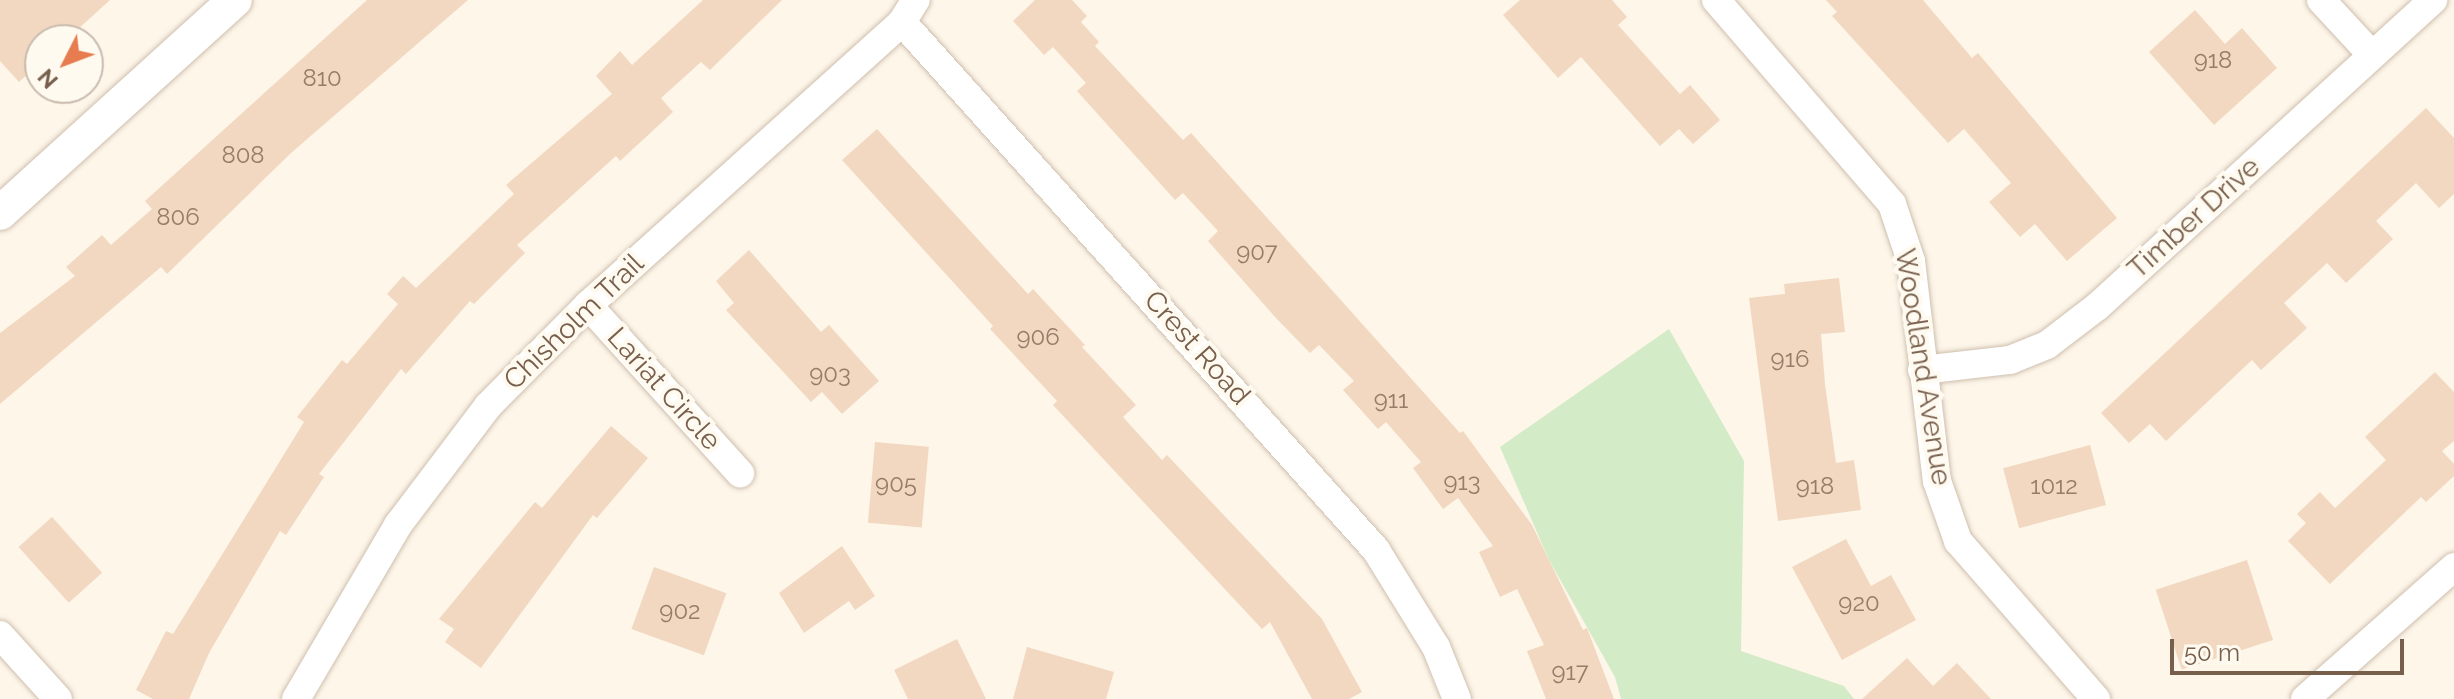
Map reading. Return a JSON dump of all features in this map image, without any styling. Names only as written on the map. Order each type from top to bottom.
[{"type":"street","points":[[0,213],[235,0]]},
{"type":"street","name":"Woodland Avenue","points":[[1716,0],[1892,204],[1911,261],[1937,481],[1958,541],[2096,699]]},
{"type":"street","points":[[2321,0],[2371,54]]},
{"type":"street","name":"Timber Drive","points":[[1922,370],[2010,360],[2047,345],[2098,306],[2433,0]]},
{"type":"street","name":"Chisholm Trail","points":[[296,699],[398,525],[488,406],[588,305],[909,11]]},
{"type":"street","name":"Crest Road","points":[[909,11],[1376,550],[1436,647],[1457,699]]},
{"type":"street","name":"Lariat Circle","points":[[588,305],[740,473]]},
{"type":"street","points":[[2305,699],[2454,567]]},
{"type":"street","points":[[0,635],[58,699]]},
{"type":"green space","points":[[1669,329],[1744,461],[1741,651],[1844,686],[1854,699],[1621,699],[1615,677],[1549,560],[1500,447]]},
{"type":"building","points":[[0,0],[110,0],[84,24],[24,24],[24,77],[19,82],[0,61]]},
{"type":"building","points":[[367,0],[468,0],[291,153],[167,274],[161,267],[0,404],[0,333],[75,276],[66,267],[102,235],[111,245],[152,209],[145,201]]},
{"type":"building","points":[[703,0],[782,0],[710,70],[701,62],[661,98],[673,112],[620,161],[616,156],[517,245],[525,253],[474,304],[470,301],[406,374],[401,369],[319,474],[324,477],[286,535],[280,531],[209,653],[189,699],[153,699],[136,690],[166,631],[173,634],[304,422],[297,417],[342,360],[347,364],[398,304],[387,294],[403,276],[416,288],[514,194],[506,185],[612,94],[596,76],[620,51],[632,65]]},
{"type":"building","points":[[1035,0],[1072,0],[1087,16],[1081,22],[1099,42],[1095,46],[1183,140],[1191,133],[1460,433],[1463,431],[1532,525],[1583,630],[1587,628],[1614,699],[1546,699],[1527,651],[1544,645],[1517,589],[1500,597],[1479,552],[1493,546],[1458,498],[1443,509],[1413,468],[1421,462],[1386,422],[1378,429],[1343,390],[1354,381],[1319,345],[1310,353],[1276,318],[1208,241],[1218,231],[1183,193],[1175,200],[1077,91],[1086,83],[1053,47],[1044,55],[1013,21]]},
{"type":"building","points":[[1520,0],[1612,0],[1627,17],[1618,25],[1680,94],[1690,85],[1720,120],[1693,144],[1679,129],[1660,146],[1581,57],[1558,78],[1503,15]]},
{"type":"building","points":[[1826,0],[1923,0],[1972,58],[1978,53],[2117,218],[2067,261],[2035,224],[2020,237],[1989,202],[2011,183],[1964,129],[1948,143],[1832,16],[1837,12]]},
{"type":"building","points":[[2195,10],[2225,44],[2242,28],[2277,68],[2214,125],[2149,52]]},
{"type":"building","points":[[2426,108],[2454,138],[2454,194],[2439,208],[2416,183],[2376,221],[2393,239],[2346,283],[2327,263],[2284,303],[2307,328],[2261,370],[2252,360],[2166,441],[2150,424],[2129,443],[2101,413]]},
{"type":"building","points":[[877,129],[1028,294],[1033,289],[1085,345],[1082,347],[1136,405],[1123,417],[1162,460],[1167,455],[1322,619],[1362,692],[1349,699],[1312,699],[1270,622],[1262,629],[1053,405],[1057,401],[990,329],[993,326],[842,160]]},
{"type":"building","points":[[749,250],[821,332],[829,325],[879,381],[842,414],[822,392],[811,402],[726,310],[734,303],[716,281]]},
{"type":"building","points":[[1839,278],[1845,332],[1821,334],[1825,384],[1836,463],[1854,460],[1861,510],[1778,521],[1749,298],[1785,294],[1784,284]]},
{"type":"building","points":[[2435,372],[2454,392],[2454,441],[2442,451],[2454,464],[2454,476],[2426,502],[2421,497],[2330,584],[2288,541],[2306,523],[2297,514],[2320,492],[2335,508],[2386,460],[2365,437]]},
{"type":"building","points":[[611,426],[648,458],[597,518],[593,515],[481,668],[445,642],[454,629],[439,619],[535,502],[542,508]]},
{"type":"building","points":[[875,442],[929,447],[922,527],[868,523]]},
{"type":"building","points":[[2090,445],[2106,505],[2019,528],[2003,468]]},
{"type":"building","points":[[52,517],[102,573],[69,603],[19,547]]},
{"type":"building","points":[[1846,539],[1871,586],[1891,575],[1916,620],[1842,660],[1792,567]]},
{"type":"building","points":[[842,546],[875,596],[855,610],[849,601],[804,633],[779,593]]},
{"type":"building","points":[[2247,560],[2273,640],[2182,670],[2156,590]]},
{"type":"building","points":[[654,567],[726,593],[704,655],[631,629]]},
{"type":"building","points":[[957,639],[986,699],[908,699],[894,670]]},
{"type":"building","points":[[1027,647],[1114,672],[1106,699],[1013,699]]},
{"type":"building","points":[[1907,658],[1933,686],[1957,663],[1991,699],[1862,699]]}]
